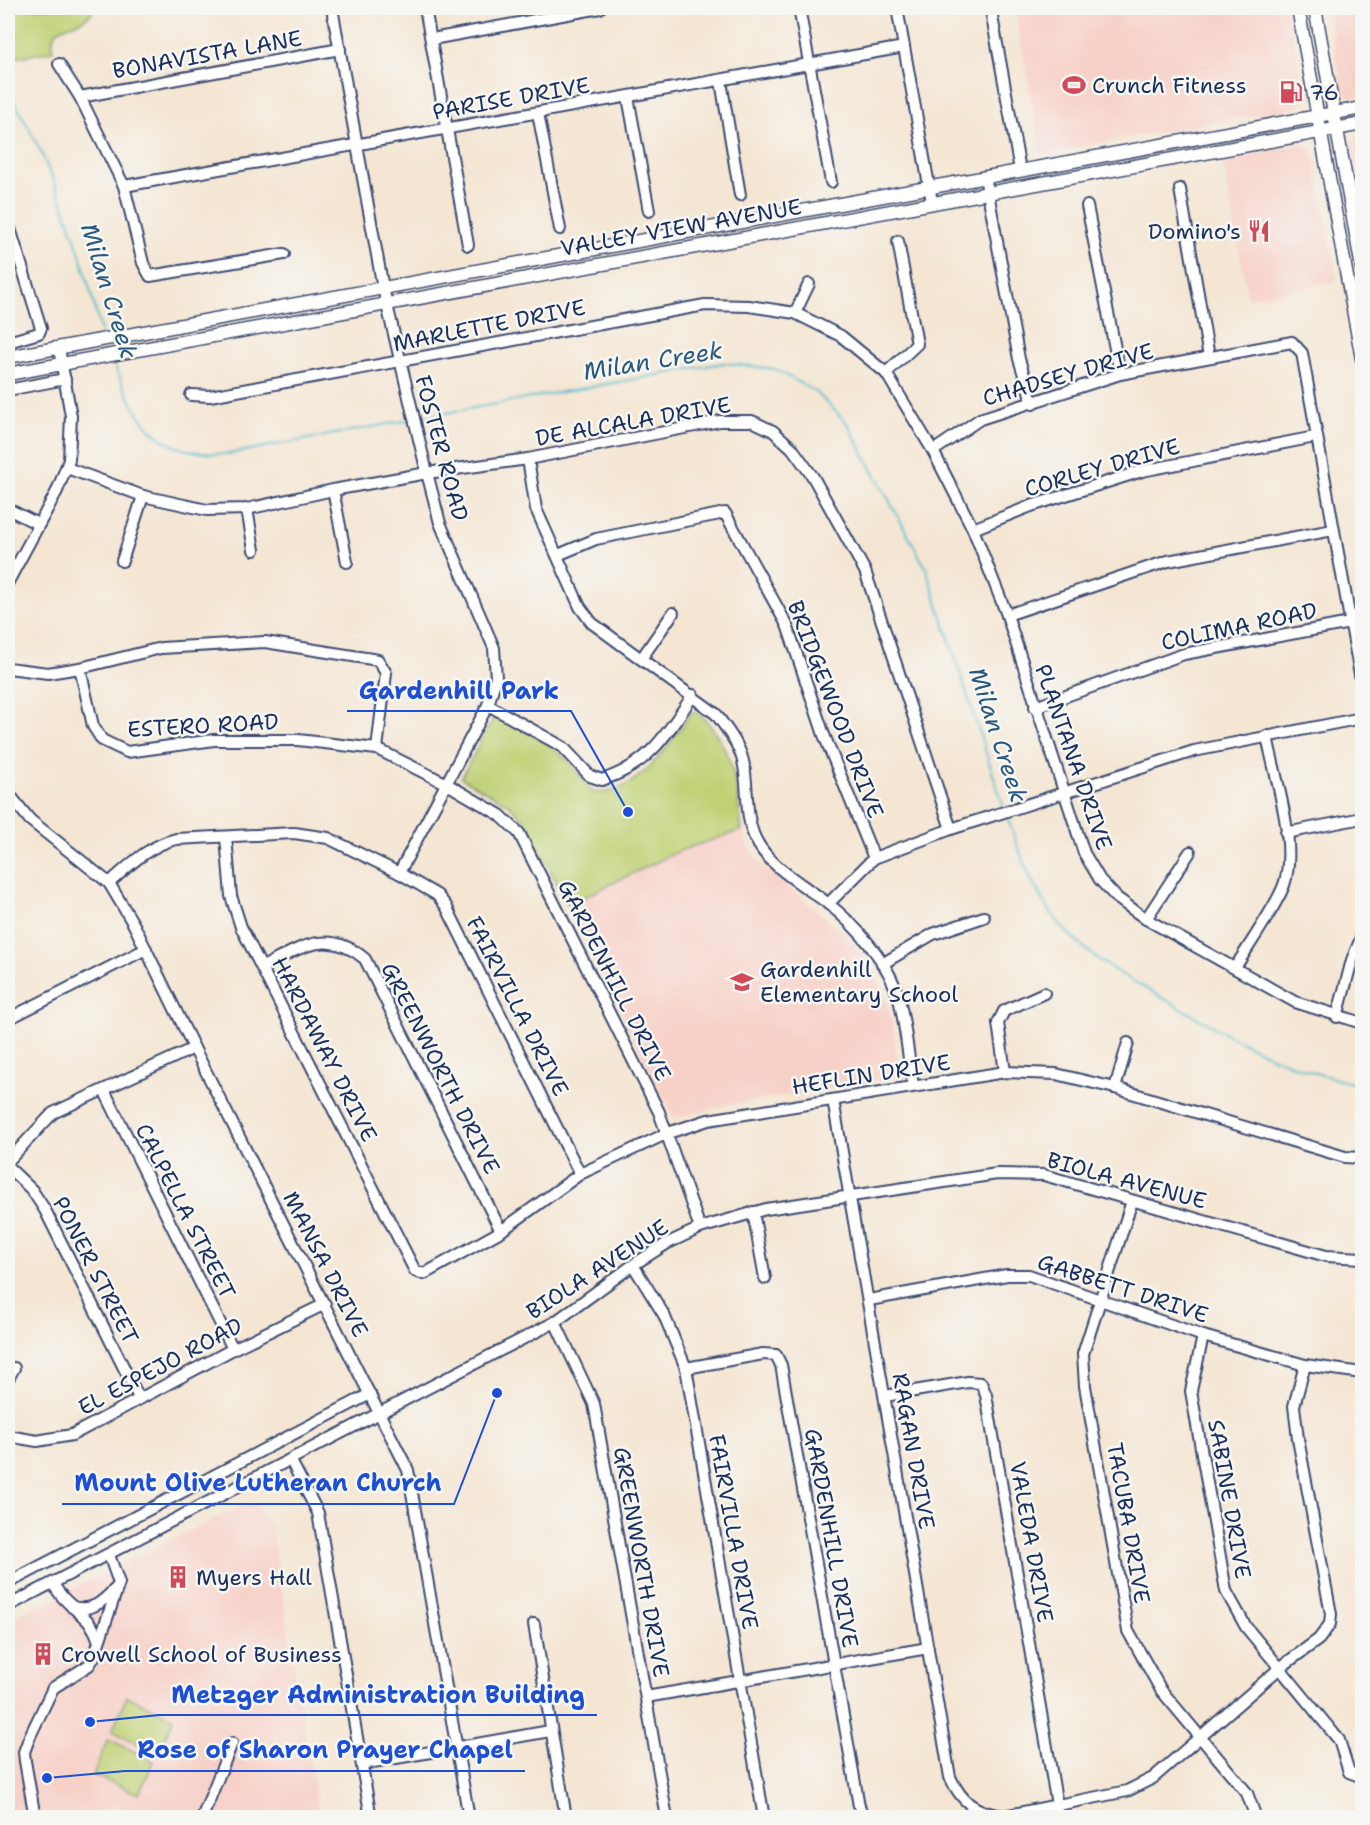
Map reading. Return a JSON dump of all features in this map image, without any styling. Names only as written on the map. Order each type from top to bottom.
[{"type":"main road","points":[[1298,8],[1362,359]]},
{"type":"main road","points":[[1315,8],[1362,268]]},
{"type":"main road","name":"VALLEY VIEW AVENUE","points":[[8,357],[1362,108]]},
{"type":"main road","name":"VALLEY VIEW AVENUE","points":[[8,374],[387,302],[1362,124]]},
{"type":"street","name":"FOSTER ROAD","points":[[332,8],[383,288],[427,473],[440,523],[494,648],[496,678],[488,705],[399,873]]},
{"type":"street","points":[[425,8],[468,245]]},
{"type":"street","points":[[432,39],[600,8]]},
{"type":"street","points":[[799,8],[831,182]]},
{"type":"street","points":[[897,8],[932,202]]},
{"type":"street","points":[[991,11],[1020,170]]},
{"type":"street","name":"PARISE DRIVE","points":[[124,186],[904,47]]},
{"type":"street","name":"BONAVISTA LANE","points":[[80,97],[340,49]]},
{"type":"street","points":[[59,64],[80,97],[124,186],[143,263],[150,276],[284,254]]},
{"type":"street","points":[[721,81],[740,195]]},
{"type":"street","points":[[628,97],[650,211]]},
{"type":"street","points":[[538,112],[560,229]]},
{"type":"street","points":[[985,177],[1019,359],[1033,404]]},
{"type":"street","points":[[1180,189],[1209,357]]},
{"type":"street","points":[[1087,206],[1120,374]]},
{"type":"street","points":[[8,222],[11,242],[41,328],[39,333],[8,342]]},
{"type":"street","points":[[885,373],[917,344],[898,241]]},
{"type":"street","points":[[795,313],[809,284]]},
{"type":"street","name":"MARLETTE DRIVE","points":[[191,395],[210,396],[705,305],[749,306],[795,313],[841,336],[885,373]]},
{"type":"street","name":"CHADSEY DRIVE","points":[[933,451],[980,419],[1033,404],[1120,374],[1292,342],[1302,353],[1315,437]]},
{"type":"street","points":[[8,582],[67,468],[72,431],[59,348]]},
{"type":"street","name":"PLANTANA DRIVE","points":[[885,373],[933,451],[973,529],[1007,615],[1084,853],[1100,880],[1117,898],[1146,919],[1295,1002],[1362,1023]]},
{"type":"street","points":[[8,390],[65,379]]},
{"type":"street","name":"DE ALCALA DRIVE","points":[[67,468],[143,496],[207,510],[247,509],[333,490],[427,473],[528,459],[720,421],[752,421],[773,431],[792,448],[813,477],[865,571],[951,829]]},
{"type":"street","points":[[1315,437],[1362,686]]},
{"type":"street","name":"CORLEY DRIVE","points":[[973,529],[1031,506],[1142,471],[1315,437]]},
{"type":"street","points":[[528,459],[536,509],[580,607],[592,623],[716,714],[730,734],[743,760],[749,818],[755,839],[778,866],[828,904],[857,930],[882,964],[898,998],[913,1085]]},
{"type":"street","points":[[333,490],[347,561]]},
{"type":"street","points":[[122,561],[143,496]]},
{"type":"street","points":[[8,509],[38,524]]},
{"type":"street","points":[[247,509],[254,550]]},
{"type":"street","name":"BRIDGEWOOD DRIVE","points":[[558,555],[596,539],[725,513],[787,625],[824,735],[874,858]]},
{"type":"street","points":[[1007,615],[1168,561],[1333,530]]},
{"type":"street","points":[[641,659],[673,613]]},
{"type":"street","name":"COLIMA ROAD","points":[[1035,707],[1184,654],[1350,623]]},
{"type":"street","points":[[8,668],[48,673],[80,668],[161,648],[266,642],[378,660],[386,673],[376,749]]},
{"type":"street","name":"ESTERO ROAD","points":[[80,668],[93,726],[102,740],[127,752],[214,740],[298,740],[376,749],[447,784]]},
{"type":"street","points":[[488,705],[563,747],[590,776],[602,780],[646,759],[668,733],[693,695]]},
{"type":"street","points":[[828,904],[874,858],[951,829],[1064,795],[1194,751],[1362,718]]},
{"type":"street","points":[[1235,968],[1284,886],[1288,862],[1286,832],[1267,736]]},
{"type":"street","name":"GARDENHILL DRIVE","points":[[447,784],[500,815],[519,833],[637,1065],[668,1133],[700,1228]]},
{"type":"street","name":"MANSA DRIVE","points":[[8,793],[11,808],[30,820],[108,883],[146,949],[408,1470],[469,1818]]},
{"type":"street","points":[[1286,832],[1362,818]]},
{"type":"street","name":"FAIRVILLA DRIVE","points":[[108,883],[149,849],[161,843],[176,839],[294,833],[328,838],[399,873],[437,895],[446,906],[580,1174]]},
{"type":"street","name":"HARDAWAY DRIVE","points":[[226,837],[231,896],[241,927],[415,1271]]},
{"type":"street","points":[[1146,919],[1190,852]]},
{"type":"street","points":[[882,964],[933,934],[984,917]]},
{"type":"street","points":[[1337,1017],[1352,960],[1362,936]]},
{"type":"street","name":"GREENWORTH DRIVE","points":[[263,967],[303,946],[319,942],[338,942],[354,949],[365,959],[501,1231]]},
{"type":"street","points":[[8,1019],[146,949]]},
{"type":"street","points":[[1005,1072],[998,1023],[1004,1011],[1044,993]]},
{"type":"street","points":[[1115,1088],[1128,1042]]},
{"type":"street","points":[[8,1161],[53,1113],[194,1048]]},
{"type":"street","name":"HEFLIN DRIVE","points":[[415,1271],[424,1274],[501,1231],[580,1174],[668,1133],[708,1120],[913,1085],[1005,1072],[1056,1074],[1115,1088],[1345,1157],[1362,1158]]},
{"type":"street","name":"CALPELLA STREET","points":[[104,1090],[233,1348]]},
{"type":"street","name":"RAGAN DRIVE","points":[[832,1100],[950,1778],[967,1805],[984,1814],[1003,1816],[1057,1805]]},
{"type":"street","name":"PONER STREET","points":[[8,1167],[32,1190],[45,1210],[139,1398]]},
{"type":"street","name":"BIOLA AVENUE","points":[[8,1606],[555,1322],[666,1244],[700,1228],[753,1212],[997,1174],[1022,1173],[1044,1175],[1326,1256],[1362,1258]]},
{"type":"street","name":"TACUBA DRIVE","points":[[1132,1201],[1083,1354],[1086,1386],[1128,1631],[1161,1690],[1247,1793],[1256,1818]]},
{"type":"street","points":[[753,1212],[765,1278]]},
{"type":"street","name":"FAIRVILLA DRIVE","points":[[633,1265],[664,1315],[686,1368],[764,1818]]},
{"type":"street","name":"GABBETT DRIVE","points":[[868,1299],[1007,1275],[1029,1275],[1203,1336],[1305,1365],[1362,1373]]},
{"type":"street","name":"EL ESPEJO ROAD","points":[[8,1436],[37,1441],[72,1435],[233,1348],[325,1304]]},
{"type":"street","name":"GREENWORTH DRIVE","points":[[555,1322],[594,1404],[667,1818]]},
{"type":"street","name":"SABINE DRIVE","points":[[1203,1336],[1191,1391],[1226,1591],[1246,1627],[1339,1740],[1349,1772],[1362,1777]]},
{"type":"street","name":"GARDENHILL DRIVE","points":[[686,1368],[764,1354],[776,1355],[782,1365],[859,1806],[864,1818]]},
{"type":"street","points":[[1057,1805],[1128,1791],[1153,1778],[1281,1667],[1319,1639],[1330,1624],[1331,1614],[1294,1407],[1305,1365]]},
{"type":"street","points":[[8,1379],[14,1368]]},
{"type":"street","name":"VALEDA DRIVE","points":[[885,1396],[968,1382],[981,1383],[986,1395],[1057,1805]]},
{"type":"street","points":[[8,1583],[370,1394]]},
{"type":"street","points":[[291,1461],[318,1513],[371,1818]]},
{"type":"street","points":[[35,1818],[24,1752],[53,1688],[89,1665],[98,1639],[108,1621],[118,1586],[118,1578],[109,1555]]},
{"type":"street","points":[[53,1583],[63,1600],[90,1622],[98,1639]]},
{"type":"street","points":[[72,1607],[97,1606],[118,1586]]},
{"type":"street","points":[[534,1624],[566,1818]]},
{"type":"street","points":[[646,1697],[928,1648]]},
{"type":"street","points":[[362,1764],[550,1731]]},
{"type":"street","points":[[202,1818],[232,1743]]},
{"type":"shaded area","points":[[1015,8],[1288,8],[1304,97],[1298,108],[1041,155]]},
{"type":"shaded area","points":[[1327,8],[1362,8],[1362,96],[1351,98],[1342,92]]},
{"type":"shaded area","points":[[1362,134],[1362,195],[1360,195],[1351,143],[1354,138]]},
{"type":"shaded area","points":[[1304,144],[1313,151],[1337,281],[1248,298],[1222,159]]},
{"type":"shaded area","name":"Gardenhill Elementary School","points":[[742,830],[748,846],[762,865],[849,937],[862,953],[884,992],[890,1011],[900,1076],[729,1105],[674,1118],[568,905],[679,851]]},
{"type":"shaded area","points":[[253,1500],[271,1526],[319,1817],[8,1817],[8,1620]]},
{"type":"green space","points":[[8,8],[92,8],[93,11],[79,22],[55,34],[53,51],[8,59]]},
{"type":"green space","points":[[695,712],[703,717],[718,736],[730,761],[742,830],[679,851],[568,905],[525,821],[508,804],[461,778],[495,715],[549,743],[573,766],[592,792],[607,792],[622,787],[637,778],[662,753],[691,713]]},
{"type":"green space","points":[[127,1696],[174,1718],[158,1753],[112,1731]]},
{"type":"green space","points":[[108,1739],[154,1761],[139,1794],[93,1775]]},
{"type":"waterway","name":"Milan Creek","points":[[8,91],[40,150],[65,210],[76,241],[102,336]]},
{"type":"waterway","name":"Milan Creek","points":[[111,358],[130,400],[151,430],[165,441],[202,453],[228,454],[410,420]]},
{"type":"waterway","name":"Milan Creek","points":[[418,418],[724,363],[775,369],[816,392],[847,423],[926,568],[1004,808]]},
{"type":"waterway","name":"Milan Creek","points":[[1007,816],[1022,858],[1049,910],[1069,935],[1095,957],[1138,984],[1261,1052],[1309,1071],[1362,1085]]},
{"type":"place","name":"Crunch Fitness","points":[[1074,85]]},
{"type":"place","name":"76","points":[[1291,92]]},
{"type":"place","name":"Domino's","points":[[1259,231]]},
{"type":"place","name":"Gardenhill Park","points":[[628,812]]},
{"type":"place","name":"Gardenhill Elementary School","points":[[742,982]]},
{"type":"place","name":"Mount Olive Lutheran Church","points":[[497,1393]]},
{"type":"place","name":"Myers Hall","points":[[178,1577]]},
{"type":"place","name":"Crowell School of Business","points":[[43,1654]]},
{"type":"place","name":"Metzger Administration Building","points":[[90,1722]]},
{"type":"place","name":"Rose of Sharon Prayer Chapel","points":[[47,1778]]}]
